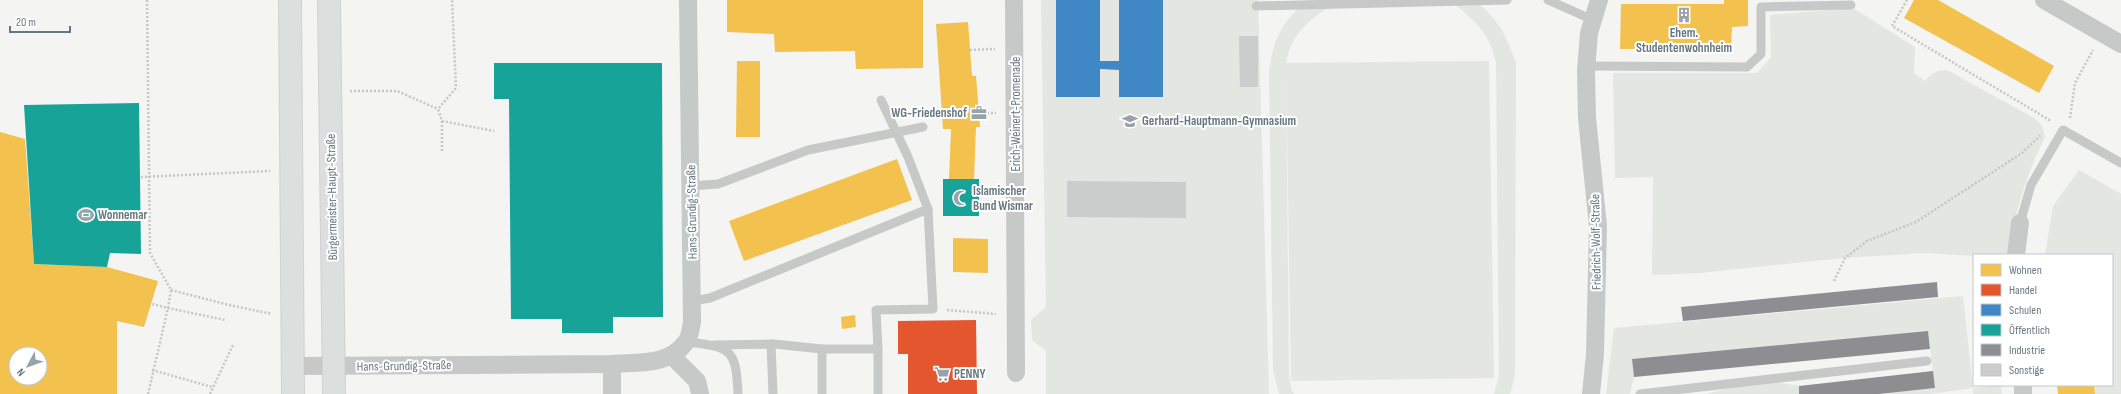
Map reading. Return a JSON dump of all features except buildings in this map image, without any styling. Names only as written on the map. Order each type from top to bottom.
[{"type":"street","points":[[290,0],[293,394]]},
{"type":"street","name":"Bürgermeister-Haupt-Straße","points":[[329,0],[335,367],[334,394]]},
{"type":"street","name":"Hans-Grundig-Straße","points":[[293,366],[335,367],[612,364],[657,361],[672,356],[687,342],[692,322],[693,300],[688,0]]},
{"type":"street","name":"Erich-Weinert-Promenade","points":[[1014,0],[1016,372]]},
{"type":"street","name":"Friedrich-Wolf-Straße","points":[[1591,394],[1595,354],[1598,226],[1587,118],[1586,66],[1588,33],[1599,0]]},
{"type":"street","points":[[2044,0],[2121,44]]},
{"type":"street","points":[[2016,254],[2020,223]]},
{"type":"street","points":[[672,356],[697,381],[700,394]]},
{"type":"street","points":[[612,364],[612,394]]},
{"type":"lane","points":[[1256,6],[1507,0]]},
{"type":"lane","points":[[1548,0],[1593,20]]},
{"type":"lane","points":[[1586,66],[1747,67],[1761,54],[1761,7],[1851,5]]},
{"type":"lane","points":[[878,394],[876,310],[933,309],[928,209],[881,100]]},
{"type":"lane","points":[[691,186],[718,184],[808,150],[923,127]]},
{"type":"lane","points":[[2020,223],[2031,185],[2063,130],[2121,163]]},
{"type":"lane","points":[[693,300],[710,298],[928,209]]},
{"type":"lane","points":[[687,342],[715,345],[770,344],[822,348],[878,349]]},
{"type":"lane","points":[[770,344],[773,394]]},
{"type":"lane","points":[[715,345],[725,348],[732,356],[736,371],[738,394]]},
{"type":"lane","points":[[822,348],[822,394]]},
{"type":"lane","points":[[1640,394],[1927,361]]},
{"type":"path","points":[[147,0],[150,253],[171,290],[168,308],[152,370],[148,394]]},
{"type":"path","points":[[438,109],[456,88],[452,0]]},
{"type":"path","points":[[1907,0],[1892,26],[2046,117],[2063,130],[2069,123],[2075,83],[2102,34]]},
{"type":"path","points":[[970,50],[1015,48]]},
{"type":"path","points":[[330,91],[397,91],[438,109],[442,121],[442,151]]},
{"type":"path","points":[[442,121],[494,131]]},
{"type":"path","points":[[1834,281],[1845,258],[1867,241],[1916,222],[2022,152],[2044,132]]},
{"type":"path","points":[[141,177],[291,169]]},
{"type":"path","points":[[171,290],[260,312],[292,316]]},
{"type":"path","points":[[152,304],[225,320]]},
{"type":"path","points":[[933,309],[1016,315]]},
{"type":"path","points":[[210,394],[232,345]]},
{"type":"path","points":[[152,370],[212,387]]},
{"type":"shaded area","points":[[1041,0],[1258,0],[1269,394],[1046,394],[1046,351],[1032,340],[1031,320],[1046,307]]},
{"type":"shaded area","points":[[1306,0],[1343,0],[1323,11],[1306,25],[1293,42],[1286,63],[1489,61],[1494,378],[1291,381],[1286,64],[1289,374],[1291,388],[1294,394],[1279,394],[1273,370],[1269,72],[1273,50],[1280,32],[1291,16]]},
{"type":"shaded area","points":[[1475,0],[1501,28],[1516,63],[1515,376],[1510,394],[1494,394],[1499,376],[1496,63],[1490,44],[1482,30],[1455,4]]},
{"type":"shaded area","points":[[1853,8],[1915,47],[1914,73],[1925,81],[1934,72],[1947,70],[2036,119],[2042,126],[2045,137],[2038,151],[2022,194],[2008,254],[1973,254],[1973,256],[1925,253],[1843,258],[1700,273],[1652,275],[1653,177],[1615,178],[1613,73],[1757,73],[1771,57],[1770,15]]},
{"type":"shaded area","points":[[2079,170],[2121,194],[2121,394],[2095,394],[2094,386],[2113,386],[2113,254],[2045,254],[2053,206]]},
{"type":"shaded area","points":[[1963,296],[1973,388],[1930,394],[1879,394],[1935,388],[1928,332],[1632,360],[1634,377],[1630,394],[1606,394],[1614,328]]},
{"type":"shaded area","points":[[1777,382],[1799,386],[1799,394],[1706,394],[1737,385]]},
{"type":"shaded area","points":[[2001,386],[2002,394],[1973,394],[1973,388]]},
{"type":"place","name":"Ehem. Studentenwohnheim","points":[[1684,15]]},
{"type":"place","name":"WG-Friedenshof","points":[[979,113]]},
{"type":"place","name":"Gerhard-Hauptmann-Gymnasium","points":[[1130,121]]},
{"type":"place","name":"Islamischer Bund Wismar","points":[[961,198]]},
{"type":"place","name":"Wonnemar","points":[[86,215]]},
{"type":"place","name":"PENNY","points":[[942,374]]}]
